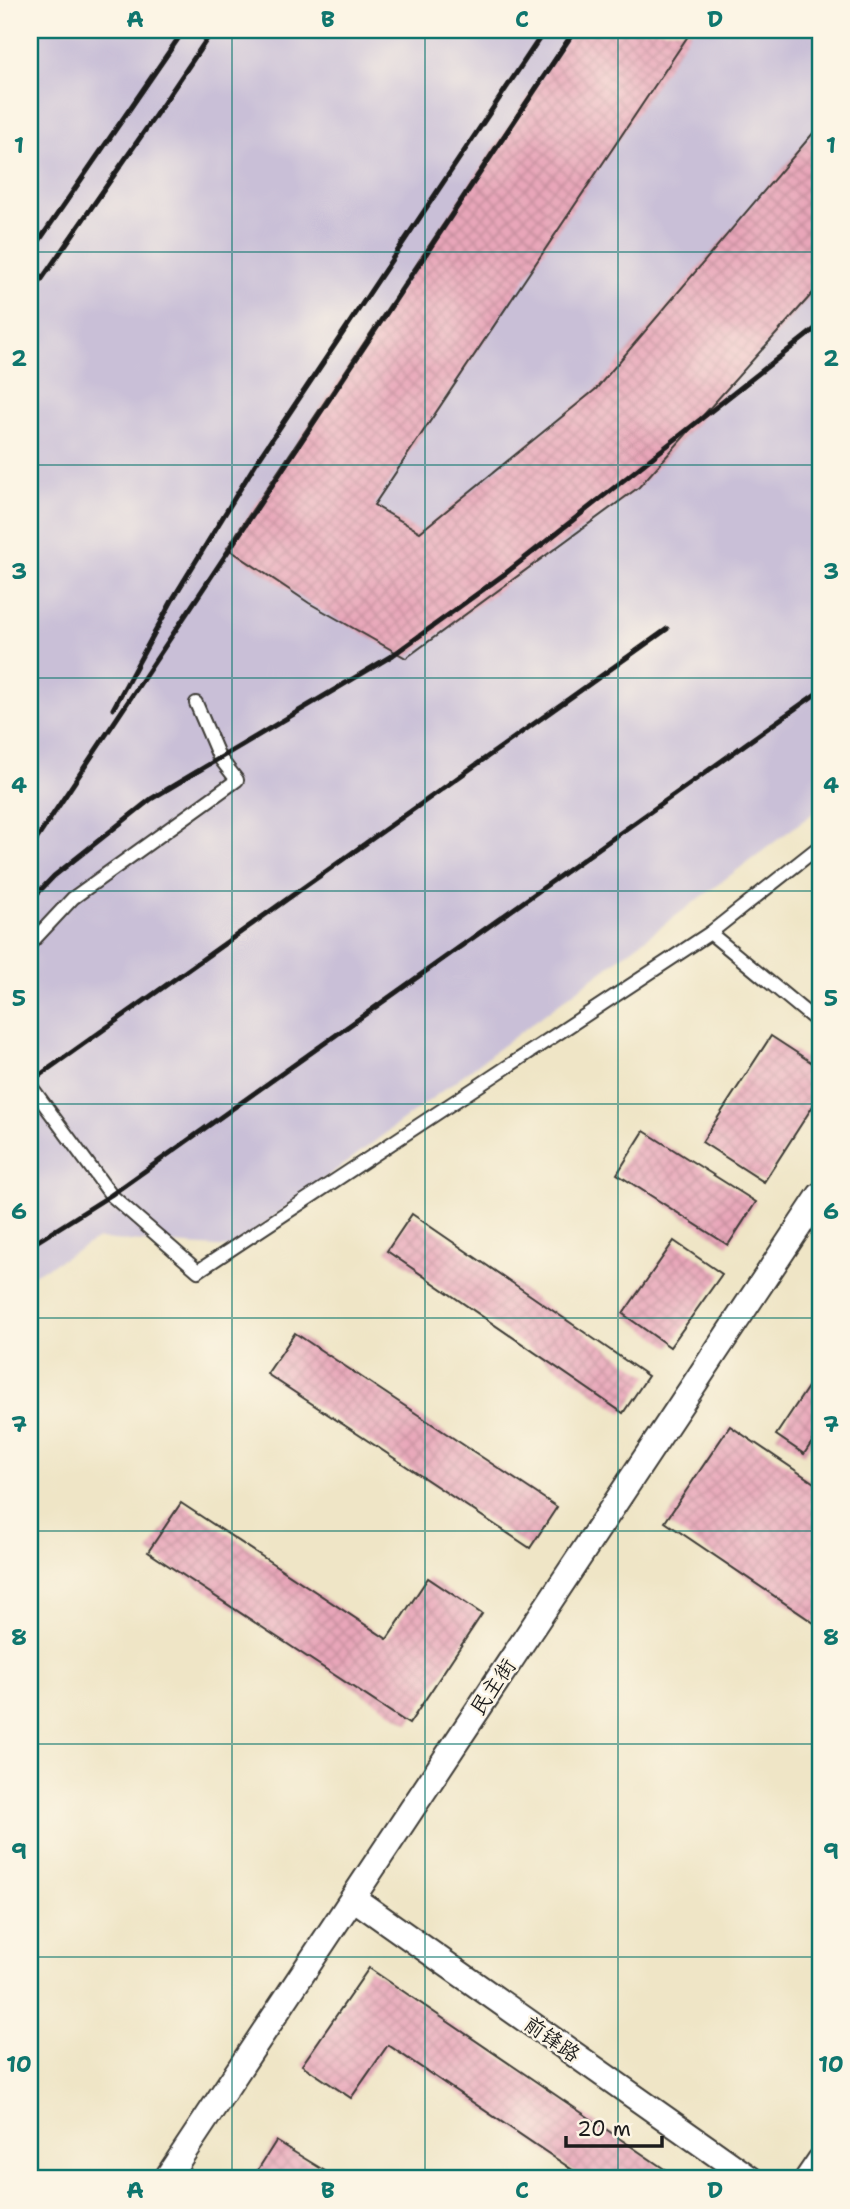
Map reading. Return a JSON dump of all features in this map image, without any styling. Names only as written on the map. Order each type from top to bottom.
[{"type":"street","name":"民主街","points":[[166,2179],[820,1195]]},
{"type":"street","name":"前锋路","points":[[353,1898],[751,2179]]},
{"type":"street","points":[[807,2179],[820,2160]]},
{"type":"lane","points":[[30,944],[73,898],[237,780],[219,757],[196,703]]},
{"type":"lane","points":[[30,1085],[111,1195],[198,1271],[710,933],[820,846]]},
{"type":"lane","points":[[710,933],[820,1024]]},
{"type":"shaded area","points":[[30,30],[820,30],[820,808],[232,1248],[98,1239],[30,1277]]},
{"type":"building","points":[[573,30],[692,30],[374,505],[420,532],[596,389],[820,125],[820,285],[639,487],[406,658],[309,603],[227,548]]},
{"type":"building","points":[[771,1036],[820,1068],[820,1095],[764,1182],[702,1142]]},
{"type":"building","points":[[644,1131],[756,1202],[728,1245],[617,1174]]},
{"type":"building","points":[[412,1214],[648,1376],[623,1413],[387,1251]]},
{"type":"building","points":[[674,1241],[722,1274],[670,1347],[623,1314]]},
{"type":"building","points":[[295,1333],[557,1507],[530,1548],[267,1374]]},
{"type":"building","points":[[820,1369],[820,1430],[804,1454],[776,1435]]},
{"type":"building","points":[[730,1426],[820,1487],[820,1627],[665,1522]]},
{"type":"building","points":[[181,1503],[387,1639],[428,1578],[482,1614],[409,1724],[148,1552]]},
{"type":"building","points":[[369,1968],[679,2179],[586,2179],[388,2045],[351,2098],[302,2065]]},
{"type":"building","points":[[276,2141],[338,2179],[252,2179]]},
{"type":"railway","points":[[30,254],[184,30]]},
{"type":"railway","points":[[30,296],[213,30]]},
{"type":"railway","points":[[113,709],[174,597],[256,463],[545,30]]},
{"type":"railway","points":[[30,849],[575,30]]},
{"type":"railway","points":[[30,901],[54,876],[151,799],[393,655],[506,573],[820,325]]},
{"type":"railway","points":[[30,1082],[667,629]]},
{"type":"railway","points":[[30,1246],[111,1195],[820,691]]}]
